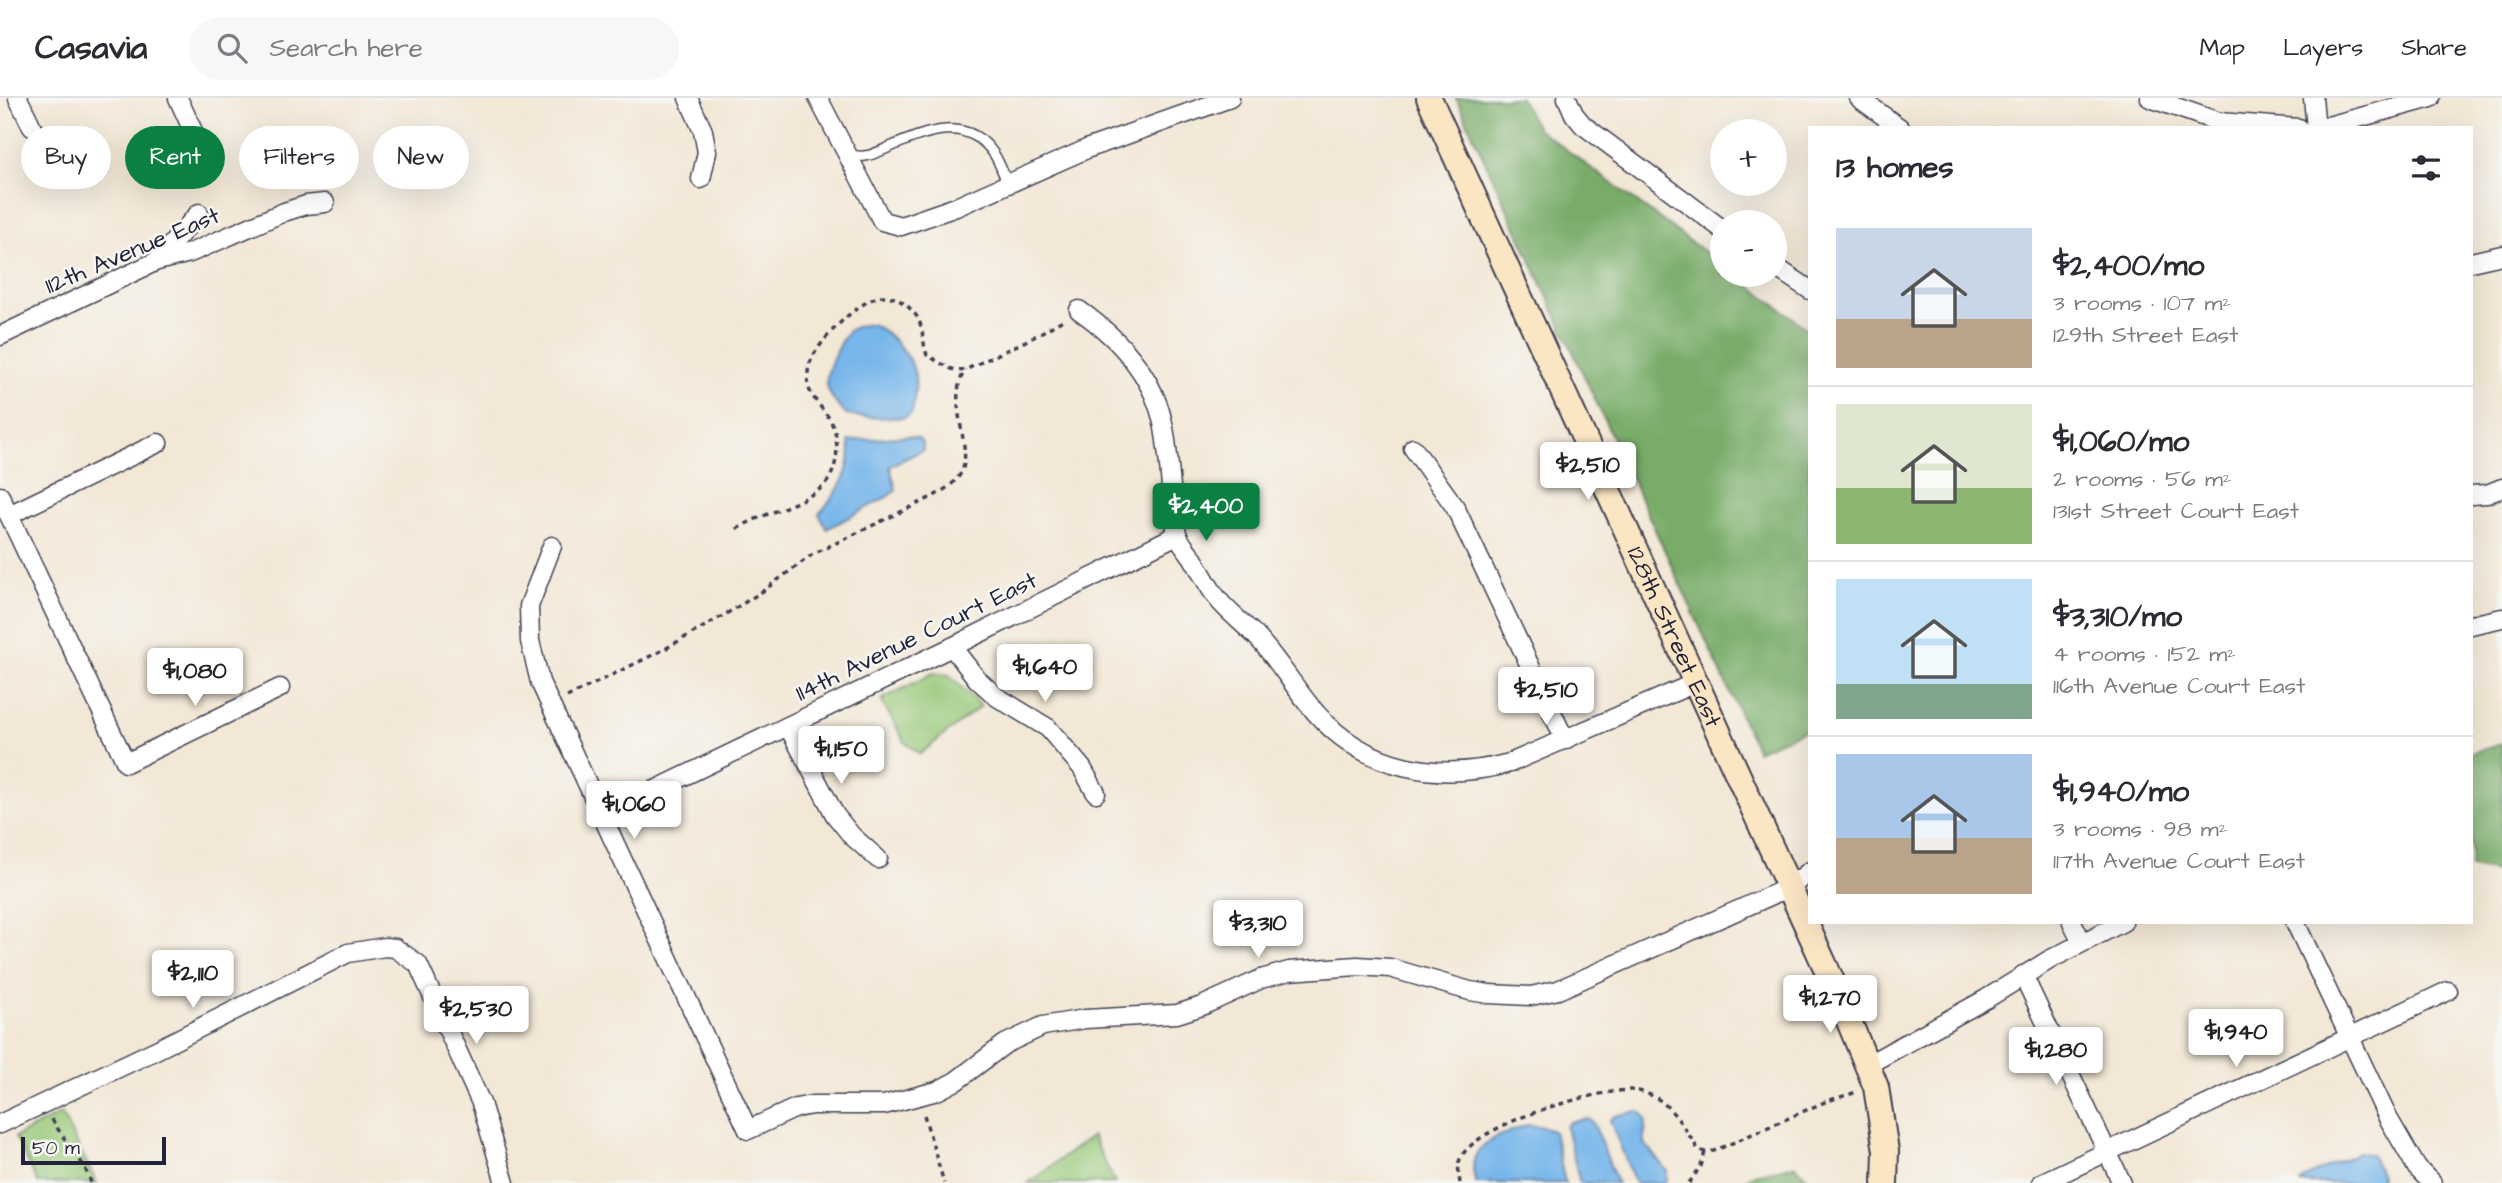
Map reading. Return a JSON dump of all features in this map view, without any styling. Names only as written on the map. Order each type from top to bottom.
[{"type":"street","points":[[18,98],[32,126]]},
{"type":"street","points":[[177,98],[191,126]]},
{"type":"street","points":[[688,98],[703,131],[707,152],[701,178]]},
{"type":"street","points":[[818,98],[882,221],[901,226],[934,215],[1089,148],[1198,107],[1230,98]]},
{"type":"street","name":"128th Street East","points":[[1429,98],[1790,887],[1871,1076],[1886,1151],[1885,1183]]},
{"type":"street","points":[[1567,98],[1574,114],[1583,125],[1710,220]]},
{"type":"street","points":[[1859,98],[1897,126]]},
{"type":"street","points":[[2151,98],[2219,122],[2272,126]]},
{"type":"street","points":[[2313,98],[2318,126]]},
{"type":"street","points":[[2326,126],[2431,98]]},
{"type":"street","name":"112th Avenue East","points":[[0,335],[157,261],[190,253],[284,212],[306,205],[325,203]]},
{"type":"street","points":[[157,261],[199,213]]},
{"type":"street","points":[[2473,262],[2502,255]]},
{"type":"street","points":[[1787,275],[1808,289]]},
{"type":"street","points":[[1079,310],[1125,349],[1153,393],[1164,429],[1177,535],[1221,603],[1255,635],[1282,666],[1316,713],[1343,738],[1392,763],[1435,772],[1473,771],[1510,763],[1695,683]]},
{"type":"street","points":[[9,515],[158,443]]},
{"type":"street","points":[[1413,448],[1455,507],[1566,740]]},
{"type":"street","points":[[2473,495],[2487,494],[2502,488]]},
{"type":"street","points":[[0,496],[126,763],[280,688]]},
{"type":"street","name":"114th Avenue Court East","points":[[601,816],[1177,535]]},
{"type":"street","points":[[552,546],[529,606],[528,622],[533,661],[550,705],[748,1130],[796,1108],[812,1105],[884,1105],[937,1091],[956,1081],[1005,1044],[1043,1026],[1085,1019],[1177,1014],[1202,1006],[1261,979],[1289,971],[1357,966],[1390,968],[1489,994],[1531,996],[1558,990],[1790,887],[1808,874]]},
{"type":"street","points":[[2473,625],[2502,618]]},
{"type":"street","points":[[952,647],[977,679],[997,696],[1048,728],[1082,768],[1096,793]]},
{"type":"street","points":[[788,726],[835,815],[852,836],[878,859]]},
{"type":"street","points":[[2073,924],[2082,943]]},
{"type":"street","points":[[1871,1076],[2023,975],[2119,924]]},
{"type":"street","points":[[2296,924],[2401,1144],[2417,1168],[2432,1183]]},
{"type":"street","points":[[0,1124],[154,1051],[348,953],[395,948],[418,964],[481,1103],[505,1183]]},
{"type":"street","points":[[2023,975],[2122,1183]]},
{"type":"street","points":[[2041,1183],[2448,990]]},
{"type":"lane","points":[[847,153],[866,157],[925,132],[958,130],[984,143],[995,155],[1008,184]]},
{"type":"path","points":[[737,529],[800,501],[826,482],[836,463],[836,444],[832,423],[808,386],[810,362],[834,328],[859,306],[883,296],[900,300],[920,321],[922,343],[927,355],[958,371],[1032,338],[1079,310]]},
{"type":"path","points":[[550,705],[665,649],[763,591],[813,554],[947,488],[959,477],[965,463],[957,399],[960,378],[965,370]]},
{"type":"path","points":[[1460,1183],[1459,1161],[1470,1146],[1508,1122],[1564,1103],[1633,1090],[1653,1096],[1666,1106],[1698,1149],[1705,1152],[1714,1151],[1827,1101],[1871,1076]]},
{"type":"path","points":[[49,1114],[79,1156],[91,1183]]},
{"type":"path","points":[[924,1115],[944,1183]]},
{"type":"path","points":[[1689,1183],[1701,1166],[1705,1152]]},
{"type":"green space","points":[[1456,98],[1520,98],[1537,128],[1710,256],[1710,287],[1752,287],[1808,329],[1808,728],[1757,751]]},
{"type":"green space","points":[[933,673],[949,675],[981,706],[920,754],[905,742],[881,700]]},
{"type":"green space","points":[[2502,744],[2502,873],[2473,867],[2473,752]]},
{"type":"green space","points":[[61,1113],[97,1183],[38,1183],[15,1137]]},
{"type":"green space","points":[[1092,1136],[1115,1183],[1028,1183]]},
{"type":"green space","points":[[1795,1165],[1813,1183],[1740,1183],[1754,1174]]},
{"type":"water","points":[[871,324],[896,342],[913,368],[915,384],[912,413],[904,418],[849,415],[839,407],[828,389],[828,373],[842,340],[852,328]]},
{"type":"water","points":[[909,436],[918,438],[923,444],[923,450],[890,466],[896,490],[827,529],[819,514],[843,481],[849,462],[849,441]]},
{"type":"water","points":[[1638,1111],[1646,1121],[1644,1143],[1667,1171],[1667,1180],[1663,1183],[1635,1183],[1610,1120],[1615,1116]]},
{"type":"water","points":[[1589,1119],[1594,1124],[1617,1183],[1580,1183],[1566,1127],[1570,1122]]},
{"type":"water","points":[[1528,1125],[1545,1127],[1554,1132],[1565,1183],[1476,1183],[1474,1159],[1479,1150],[1496,1138]]},
{"type":"water","points":[[2359,1152],[2371,1155],[2381,1175],[2380,1183],[2300,1183],[2305,1178]]}]
